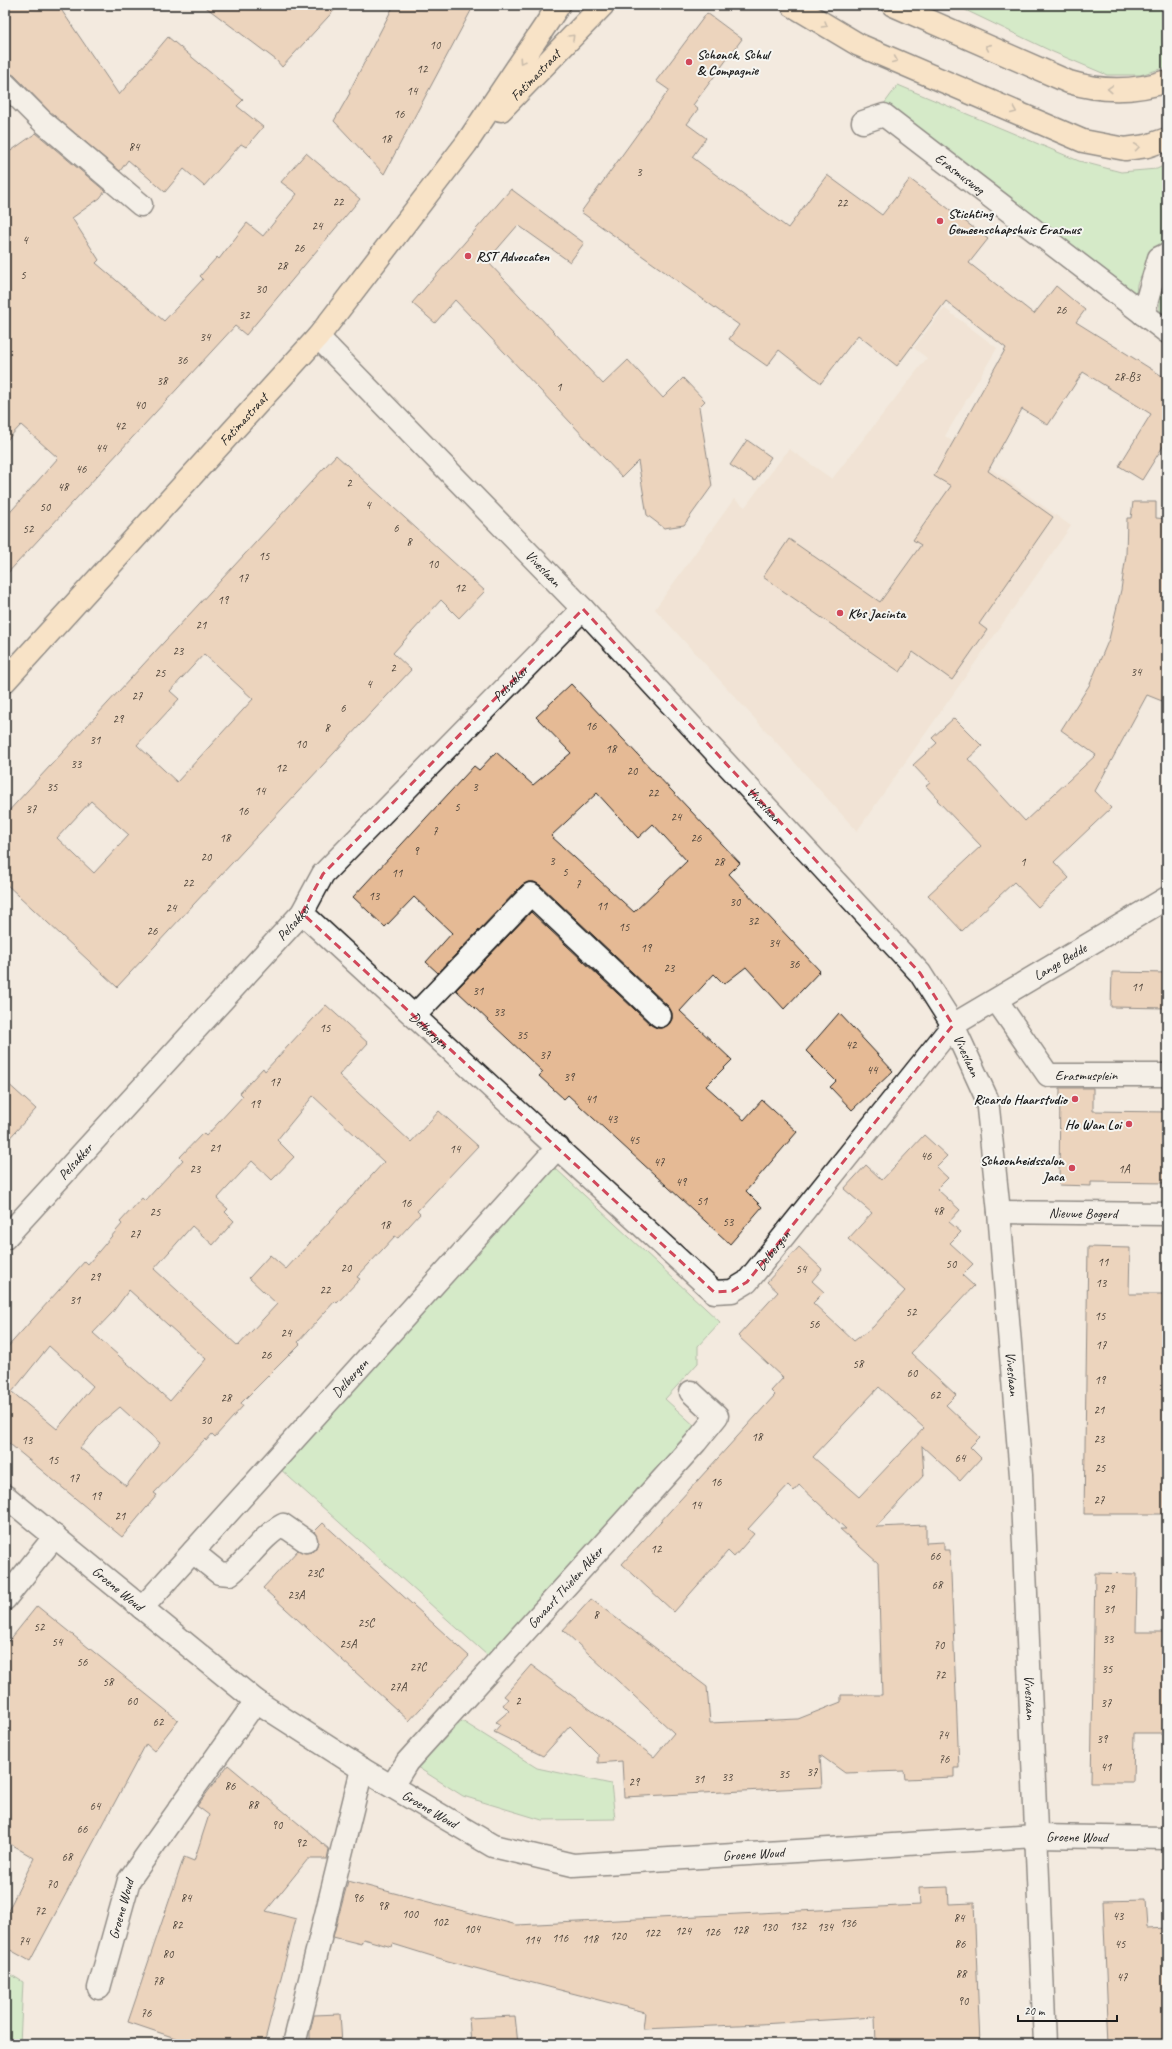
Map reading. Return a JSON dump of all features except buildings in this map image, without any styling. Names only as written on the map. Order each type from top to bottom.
[{"type":"main road","name":"Fatimastraat","points":[[5,681],[318,337],[466,144],[559,5]]},
{"type":"main road","name":"Fatimastraat","points":[[466,144],[603,5]]},
{"type":"main road","points":[[792,5],[859,45],[1083,141],[1125,149],[1147,146],[1167,139]]},
{"type":"main road","points":[[892,5],[1069,82],[1088,88],[1114,90],[1149,87],[1167,81]]},
{"type":"street","points":[[5,84],[42,121],[141,205]]},
{"type":"street","name":"Erasmusweg","points":[[863,122],[884,115],[1167,332]]},
{"type":"street","points":[[1143,314],[1159,258],[1167,254]]},
{"type":"street","name":"Viveslaan","points":[[318,337],[583,609],[920,973],[953,1026],[987,1099],[999,1212],[1021,1475],[1035,1836],[1045,2044]]},
{"type":"street","name":"Pelsakker","points":[[5,1238],[302,913],[323,874],[583,609]]},
{"type":"street","points":[[415,1015],[531,894],[660,1016]]},
{"type":"street","name":"Lange Bedde","points":[[953,1026],[1167,898]]},
{"type":"street","name":"Delbergen","points":[[302,913],[415,1015],[714,1292],[732,1291],[747,1282],[953,1026]]},
{"type":"street","name":"Erasmusplein","points":[[997,1001],[1048,1075],[1167,1075]]},
{"type":"street","name":"Delbergen","points":[[142,1608],[558,1147]]},
{"type":"street","name":"Nieuwe Bogerd","points":[[999,1212],[1167,1214]]},
{"type":"street","name":"Govaart Thielen Akker","points":[[392,1786],[407,1762],[696,1442],[716,1416],[691,1392]]},
{"type":"street","name":"Groene Woud","points":[[5,1496],[256,1701],[362,1769],[493,1846],[573,1865],[1035,1836],[1167,1838]]},
{"type":"street","points":[[193,1552],[219,1573],[230,1574],[243,1564],[272,1530],[283,1525],[306,1541]]},
{"type":"street","points":[[5,1599],[55,1536]]},
{"type":"street","name":"Groene Woud","points":[[99,1988],[129,1880],[256,1701]]},
{"type":"street","points":[[294,2044],[362,1769]]},
{"type":"highlighted area","points":[[583,609],[920,973],[953,1025],[747,1282],[732,1291],[714,1292],[302,913],[323,874]]},
{"type":"shaded area","points":[[944,308],[997,348],[945,436],[1071,526],[857,831],[655,609],[734,499],[745,507],[789,449],[832,479],[927,358],[914,348]]},
{"type":"green space","points":[[955,5],[1167,5],[1167,67],[1140,75],[1107,75],[1053,52]]},
{"type":"green space","points":[[898,85],[1079,161],[1121,172],[1157,169],[1167,164],[1167,243],[1154,249],[1137,284],[1136,293],[884,104]]},
{"type":"green space","points":[[1167,279],[1167,316],[1159,310],[1161,291]]},
{"type":"green space","points":[[554,1167],[720,1322],[698,1346],[698,1363],[665,1399],[697,1428],[488,1656],[279,1468]]},
{"type":"green space","points":[[462,1721],[537,1768],[611,1784],[615,1819],[542,1820],[463,1796],[417,1767]]},
{"type":"green space","points":[[5,1971],[23,1982],[20,2044],[5,2044]]},
{"type":"place","name":"Schonck, Schul & Compagnie","points":[[689,62]]},
{"type":"place","name":"Stichting Gemeenschapshuis Erasmus","points":[[940,221]]},
{"type":"place","name":"RST Advocaten","points":[[468,256]]},
{"type":"place","name":"Kbs Jacinta","points":[[840,613]]},
{"type":"place","name":"Ricardo Haarstudio","points":[[1075,1099]]},
{"type":"place","name":"Ho Wan Loi","points":[[1129,1124]]},
{"type":"place","name":"Schoonheidssalon Jaca","points":[[1072,1168]]}]
